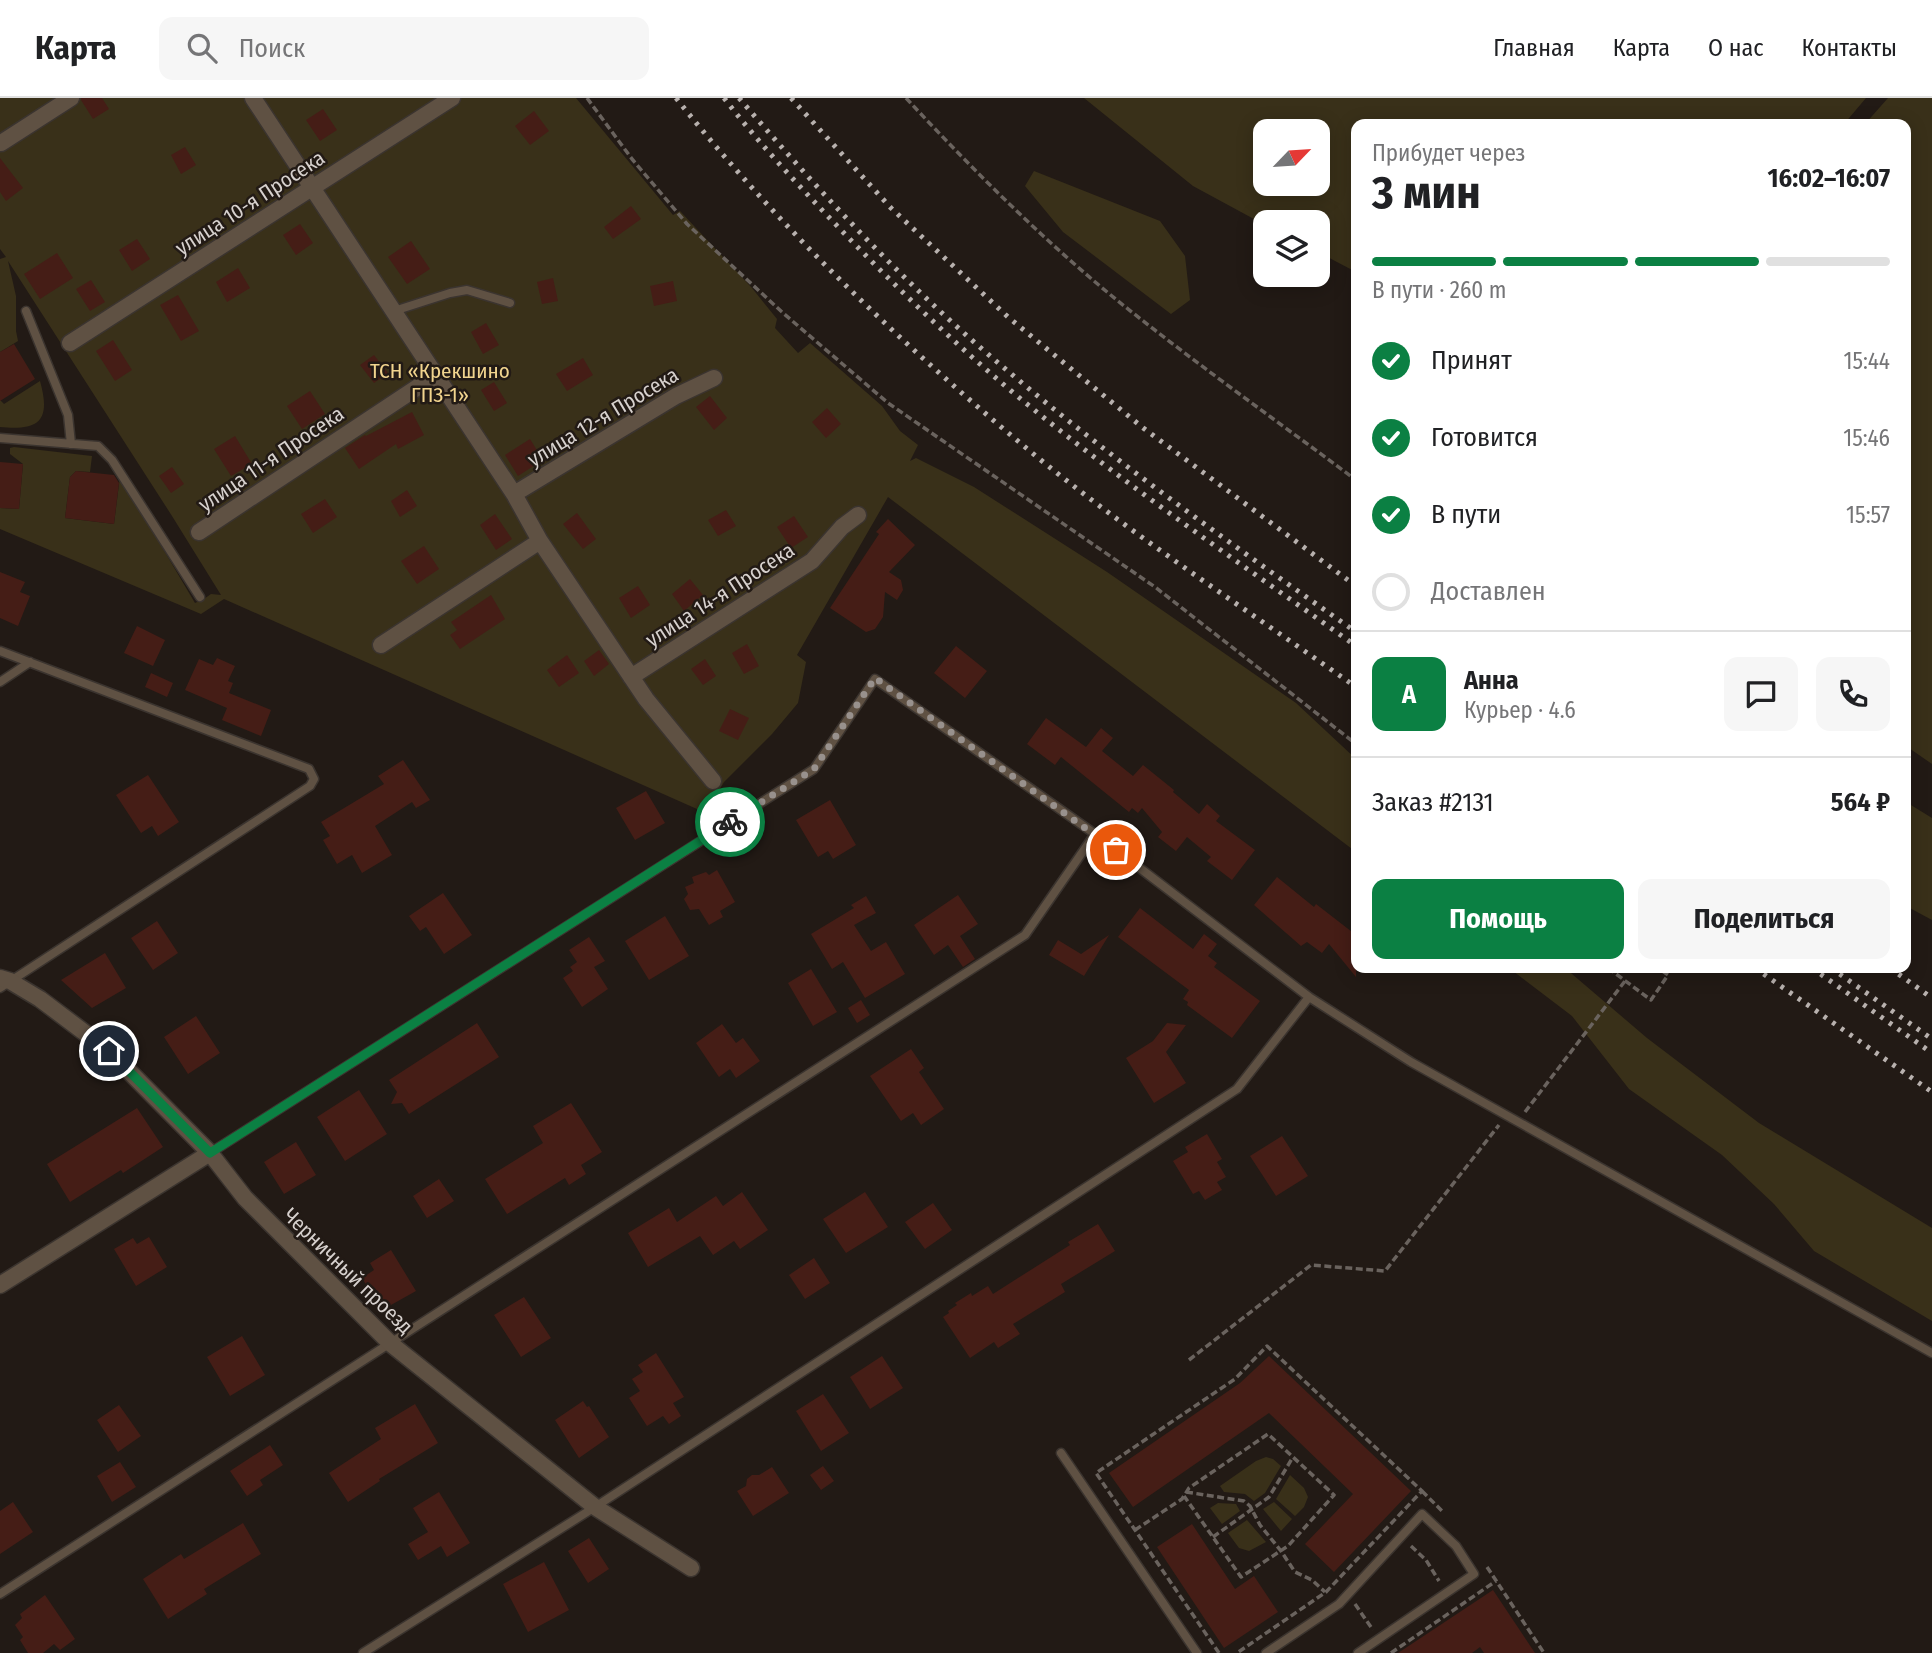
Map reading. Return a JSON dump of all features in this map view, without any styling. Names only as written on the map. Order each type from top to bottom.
[{"type":"street","points":[[1,144],[71,98]]},
{"type":"street","points":[[253,98],[631,677],[713,781]]},
{"type":"street","name":"улица 10-я Просека","points":[[71,343],[452,98]]},
{"type":"street","name":"улица 11-я Просека","points":[[199,532],[436,375]]},
{"type":"street","name":"улица 12-я Просека","points":[[514,494],[676,396],[714,378]]},
{"type":"street","name":"улица 14-я Просека","points":[[631,677],[812,561],[842,527],[858,514]]},
{"type":"street","points":[[381,645],[540,541]]},
{"type":"street","name":"Черничный проезд","points":[[3,982],[40,999],[109,1051],[210,1153],[244,1198],[391,1344],[595,1507],[691,1568]]},
{"type":"street","points":[[0,1285],[210,1153]]},
{"type":"lane","points":[[394,311],[467,290],[510,303]]},
{"type":"lane","points":[[26,311],[68,415],[71,444]]},
{"type":"lane","points":[[0,438],[98,446],[106,452],[200,597]]},
{"type":"lane","points":[[0,651],[309,769],[314,779],[310,786],[3,982]]},
{"type":"lane","points":[[0,681],[30,662]]},
{"type":"lane","points":[[210,1153],[814,769],[875,678],[1095,834],[1309,997],[1410,1062],[1932,1353]]},
{"type":"lane","points":[[0,1594],[1024,935],[1095,834]]},
{"type":"lane","points":[[363,1653],[595,1507],[1237,1089],[1309,997]]},
{"type":"lane","points":[[1060,1453],[1197,1653]]},
{"type":"lane","points":[[1266,1653],[1339,1604],[1422,1514],[1456,1546],[1474,1574],[1358,1653]]},
{"type":"path","points":[[587,98],[632,159],[687,224],[783,313],[888,403],[1155,587],[1351,740]]},
{"type":"path","points":[[906,98],[1048,241],[1108,292],[1351,476]]},
{"type":"path","points":[[1615,973],[1651,1000],[1668,975],[1665,973]]},
{"type":"path","points":[[1517,1122],[1625,981]]},
{"type":"path","points":[[1189,1360],[1311,1265],[1385,1271],[1507,1116]]},
{"type":"path","points":[[1219,1653],[1096,1473],[1235,1379],[1267,1346],[1422,1491],[1326,1592],[1237,1653]]},
{"type":"path","points":[[1135,1530],[1185,1494],[1189,1488],[1268,1434],[1334,1495],[1288,1546],[1241,1577],[1185,1494]]},
{"type":"path","points":[[1213,1537],[1269,1497],[1293,1457]]},
{"type":"path","points":[[1185,1494],[1244,1501],[1295,1572],[1312,1580],[1326,1592]]},
{"type":"path","points":[[1390,1526],[1426,1560],[1457,1608]]},
{"type":"path","points":[[1338,1579],[1390,1653],[1496,1581]]},
{"type":"green space","name":"ТСН «Крекшино ГПЗ-1»","points":[[0,98],[576,98],[673,215],[680,211],[752,288],[777,319],[775,328],[798,353],[810,343],[882,406],[900,431],[918,445],[910,461],[916,458],[974,487],[1107,572],[1296,703],[1351,754],[1351,848],[888,497],[797,655],[806,662],[798,703],[772,734],[724,782],[706,813],[224,599],[201,614],[0,529],[0,508],[19,509],[23,464],[10,454],[10,448],[92,456],[90,472],[76,471],[70,477],[65,518],[114,524],[120,476],[195,603],[211,594],[221,595],[8,261],[16,296],[18,341],[0,352],[0,259],[6,257],[0,249]]},
{"type":"green space","points":[[1084,98],[1866,98],[1848,119],[1351,119],[1351,269],[1330,258],[1330,210],[1253,210],[1253,218],[1193,186]]},
{"type":"green space","points":[[1888,98],[1932,98],[1932,764],[1911,749],[1911,119],[1869,119]]},
{"type":"green space","points":[[1034,171],[1160,221],[1185,256],[1190,300],[1171,314],[1063,232],[1025,186]]},
{"type":"green space","points":[[40,381],[44,405],[39,420],[25,427],[0,427],[0,400],[4,404]]},
{"type":"green space","points":[[1911,805],[1932,818],[1932,920],[1911,909]]},
{"type":"green space","points":[[1516,973],[1571,973],[1647,1038],[1759,1123],[1932,1228],[1932,1321],[1814,1251],[1774,1204],[1722,1155],[1629,1089],[1572,1016]]},
{"type":"green space","points":[[1266,1457],[1281,1466],[1265,1493],[1254,1501],[1245,1494],[1224,1492],[1220,1486]]},
{"type":"green space","points":[[1290,1475],[1304,1488],[1308,1497],[1304,1507],[1295,1516],[1276,1499]]},
{"type":"green space","points":[[1274,1502],[1292,1519],[1281,1531],[1263,1509]]},
{"type":"green space","points":[[1218,1503],[1236,1504],[1240,1511],[1222,1524],[1210,1508]]},
{"type":"green space","points":[[1247,1520],[1266,1542],[1249,1551],[1239,1548],[1228,1533]]},
{"type":"building","points":[[81,98],[102,98],[109,109],[93,119]]},
{"type":"building","points":[[323,109],[337,130],[320,141],[306,120]]},
{"type":"building","points":[[534,111],[549,131],[530,145],[515,126]]},
{"type":"building","points":[[185,147],[196,165],[181,174],[171,155]]},
{"type":"building","points":[[0,158],[23,188],[6,201],[0,192]]},
{"type":"building","points":[[631,206],[641,219],[613,239],[604,227]]},
{"type":"building","points":[[300,224],[313,243],[296,255],[283,235]]},
{"type":"building","points":[[137,239],[150,259],[132,271],[119,250]]},
{"type":"building","points":[[411,241],[430,269],[407,284],[388,257]]},
{"type":"building","points":[[57,253],[73,278],[40,299],[24,274]]},
{"type":"building","points":[[238,268],[250,288],[227,302],[216,282]]},
{"type":"building","points":[[553,278],[558,301],[542,304],[537,282]]},
{"type":"building","points":[[91,280],[105,302],[90,311],[76,289]]},
{"type":"building","points":[[673,281],[677,301],[654,306],[650,286]]},
{"type":"building","points":[[178,295],[199,331],[181,341],[160,305]]},
{"type":"building","points":[[486,323],[499,345],[483,354],[471,332]]},
{"type":"building","points":[[113,340],[132,370],[115,381],[96,351]]},
{"type":"building","points":[[14,344],[35,379],[0,401],[0,352]]},
{"type":"building","points":[[374,355],[388,373],[374,383],[360,365]]},
{"type":"building","points":[[583,358],[593,375],[567,391],[556,374]]},
{"type":"building","points":[[494,382],[507,403],[494,411],[481,390]]},
{"type":"building","points":[[310,391],[325,414],[302,429],[287,406]]},
{"type":"building","points":[[710,396],[727,418],[714,430],[696,407]]},
{"type":"building","points":[[827,408],[841,424],[826,438],[812,422]]},
{"type":"building","points":[[412,412],[424,435],[398,449],[396,444],[359,469],[345,448]]},
{"type":"building","points":[[235,436],[252,464],[231,476],[214,449]]},
{"type":"building","points":[[530,439],[543,460],[518,476],[505,455]]},
{"type":"building","points":[[0,462],[23,464],[19,509],[0,508]]},
{"type":"building","points":[[172,467],[184,484],[171,493],[159,476]]},
{"type":"building","points":[[76,471],[114,475],[119,483],[114,524],[65,518],[70,477]]},
{"type":"building","points":[[407,490],[417,506],[400,517],[391,501]]},
{"type":"building","points":[[325,499],[337,517],[313,533],[301,514]]},
{"type":"building","points":[[726,510],[736,526],[718,536],[708,520]]},
{"type":"building","points":[[577,513],[596,539],[583,549],[563,524]]},
{"type":"building","points":[[495,514],[512,539],[496,550],[480,525]]},
{"type":"building","points":[[794,516],[808,537],[791,548],[777,527]]},
{"type":"building","points":[[888,519],[915,545],[889,572],[901,580],[903,590],[897,600],[885,592],[883,617],[875,629],[866,632],[830,608],[879,534],[876,532]]},
{"type":"building","points":[[424,546],[439,569],[417,584],[401,561]]},
{"type":"building","points":[[0,572],[25,582],[20,592],[30,596],[18,626],[0,618]]},
{"type":"building","points":[[690,579],[703,595],[684,611],[672,594]]},
{"type":"building","points":[[638,586],[650,605],[631,618],[619,598]]},
{"type":"building","points":[[491,595],[505,619],[460,649],[450,635],[457,630],[451,622]]},
{"type":"building","points":[[137,626],[165,640],[153,666],[124,653]]},
{"type":"building","points":[[747,644],[759,666],[744,674],[732,653]]},
{"type":"building","points":[[956,646],[987,671],[965,698],[934,673]]},
{"type":"building","points":[[599,650],[609,664],[594,676],[584,661]]},
{"type":"building","points":[[567,655],[579,673],[559,687],[547,670]]},
{"type":"building","points":[[217,658],[235,666],[228,681],[233,683],[229,693],[271,710],[261,736],[222,720],[227,708],[185,690],[199,659],[213,665]]},
{"type":"building","points":[[705,659],[716,676],[703,685],[691,669]]},
{"type":"building","points":[[151,673],[173,683],[167,697],[145,687]]},
{"type":"building","points":[[730,709],[749,718],[738,740],[719,731]]},
{"type":"building","points":[[1046,718],[1086,747],[1101,728],[1113,738],[1102,751],[1133,776],[1143,765],[1199,814],[1207,804],[1220,816],[1216,821],[1255,850],[1232,880],[1207,861],[1211,857],[1187,837],[1176,851],[1158,837],[1162,832],[1142,808],[1138,813],[1132,808],[1129,812],[1061,757],[1055,765],[1027,744]]},
{"type":"building","points":[[403,760],[430,800],[416,808],[412,802],[375,826],[392,855],[362,873],[352,855],[337,864],[323,840],[330,836],[321,822],[384,784],[378,776]]},
{"type":"building","points":[[148,775],[179,822],[158,836],[152,826],[141,833],[116,795]]},
{"type":"building","points":[[646,791],[665,823],[635,840],[616,808]]},
{"type":"building","points":[[830,800],[856,845],[833,859],[828,851],[818,857],[796,820]]},
{"type":"building","points":[[717,870],[735,902],[720,911],[723,917],[709,925],[699,909],[690,910],[684,899],[688,894],[685,887],[694,883],[692,877],[706,872],[709,875]]},
{"type":"building","points":[[1277,877],[1314,907],[1316,904],[1351,931],[1351,971],[1329,944],[1322,953],[1307,942],[1301,946],[1254,905]]},
{"type":"building","points":[[443,893],[472,935],[444,954],[426,927],[420,931],[409,916]]},
{"type":"building","points":[[958,895],[978,924],[960,936],[975,959],[963,967],[948,945],[934,955],[914,925]]},
{"type":"building","points":[[866,896],[876,913],[854,925],[871,951],[886,942],[905,974],[865,998],[843,962],[832,969],[811,934],[854,908],[851,905]]},
{"type":"building","points":[[1140,908],[1193,949],[1204,934],[1217,944],[1208,956],[1217,963],[1214,967],[1260,1001],[1232,1038],[1187,1005],[1188,1002],[1183,999],[1189,990],[1118,937]]},
{"type":"building","points":[[665,916],[689,956],[649,980],[625,941]]},
{"type":"building","points":[[157,921],[178,953],[153,970],[131,938]]},
{"type":"building","points":[[1109,935],[1084,976],[1049,955],[1058,940],[1081,954]]},
{"type":"building","points":[[589,937],[605,961],[594,967],[608,989],[582,1007],[563,978],[573,971],[570,967],[577,962],[569,950]]},
{"type":"building","points":[[105,953],[126,988],[92,1008],[61,980]]},
{"type":"building","points":[[811,969],[837,1012],[813,1026],[788,983]]},
{"type":"building","points":[[861,1000],[870,1015],[857,1023],[848,1008]]},
{"type":"building","points":[[196,1016],[220,1053],[188,1074],[164,1037]]},
{"type":"building","points":[[477,1023],[499,1057],[409,1114],[402,1103],[391,1104],[397,1092],[389,1080]]},
{"type":"building","points":[[1167,1023],[1186,1025],[1166,1052],[1186,1083],[1154,1103],[1126,1058],[1153,1041]]},
{"type":"building","points":[[722,1024],[736,1043],[743,1038],[760,1061],[736,1078],[730,1069],[719,1077],[696,1043]]},
{"type":"building","points":[[911,1049],[924,1068],[919,1072],[944,1109],[921,1125],[913,1113],[901,1121],[870,1076]]},
{"type":"building","points":[[359,1090],[387,1134],[345,1161],[317,1117]]},
{"type":"building","points":[[571,1103],[602,1152],[581,1165],[586,1174],[569,1185],[565,1178],[507,1214],[485,1179],[543,1143],[533,1126]]},
{"type":"building","points":[[137,1108],[163,1147],[70,1202],[47,1164]]},
{"type":"building","points":[[1207,1134],[1222,1159],[1217,1162],[1226,1177],[1217,1182],[1222,1190],[1205,1200],[1199,1191],[1193,1194],[1173,1161],[1188,1152],[1185,1147]]},
{"type":"building","points":[[1282,1136],[1308,1176],[1276,1196],[1250,1156]]},
{"type":"building","points":[[296,1142],[316,1175],[284,1194],[264,1162]]},
{"type":"building","points":[[439,1179],[454,1201],[427,1218],[413,1196]]},
{"type":"building","points":[[742,1192],[768,1230],[740,1249],[734,1241],[713,1255],[700,1236],[648,1267],[628,1233],[669,1208],[677,1222],[716,1196],[723,1206]]},
{"type":"building","points":[[865,1192],[888,1227],[846,1253],[823,1219]]},
{"type":"building","points":[[933,1203],[952,1230],[925,1249],[905,1222]]},
{"type":"building","points":[[1098,1224],[1115,1251],[1061,1284],[1065,1292],[1013,1324],[1020,1334],[998,1348],[994,1342],[970,1358],[943,1317],[957,1305],[955,1303],[988,1286],[993,1294]]},
{"type":"building","points":[[149,1237],[167,1267],[136,1286],[114,1249],[133,1238],[137,1244]]},
{"type":"building","points":[[391,1250],[416,1291],[382,1310],[362,1278],[374,1270],[370,1263]]},
{"type":"building","points":[[814,1258],[830,1283],[805,1299],[789,1275]]},
{"type":"building","points":[[524,1297],[551,1338],[521,1357],[494,1315]]},
{"type":"building","points":[[242,1336],[265,1375],[230,1396],[207,1357]]},
{"type":"building","points":[[656,1353],[684,1397],[673,1403],[681,1416],[669,1424],[663,1416],[647,1426],[629,1398],[640,1391],[632,1379],[643,1372],[638,1365]]},
{"type":"building","points":[[882,1356],[903,1388],[870,1409],[850,1377]]},
{"type":"building","points":[[1269,1356],[1411,1491],[1334,1572],[1305,1544],[1353,1494],[1269,1413],[1133,1507],[1109,1473],[1240,1383]]},
{"type":"building","points":[[823,1394],[849,1433],[821,1451],[796,1411]]},
{"type":"building","points":[[583,1401],[609,1437],[579,1458],[555,1420]]},
{"type":"building","points":[[415,1404],[438,1443],[379,1479],[380,1481],[348,1502],[329,1473],[381,1439],[375,1428]]},
{"type":"building","points":[[119,1405],[141,1436],[118,1452],[97,1420]]},
{"type":"building","points":[[270,1445],[283,1465],[260,1480],[263,1485],[247,1496],[230,1471]]},
{"type":"building","points":[[120,1462],[136,1487],[112,1502],[97,1476]]},
{"type":"building","points":[[823,1466],[834,1481],[821,1490],[810,1475]]},
{"type":"building","points":[[772,1467],[789,1493],[753,1516],[737,1491],[746,1486],[747,1479],[752,1475],[759,1475]]},
{"type":"building","points":[[439,1492],[470,1543],[447,1557],[441,1546],[418,1560],[408,1544],[428,1532],[413,1508]]},
{"type":"building","points":[[13,1502],[33,1532],[0,1554],[0,1511]]},
{"type":"building","points":[[243,1523],[261,1554],[204,1589],[207,1594],[168,1619],[143,1579],[181,1554],[184,1559]]},
{"type":"building","points":[[1192,1524],[1235,1589],[1254,1576],[1278,1612],[1224,1648],[1157,1547]]},
{"type":"building","points":[[589,1538],[609,1569],[588,1583],[568,1551]]},
{"type":"building","points":[[544,1562],[569,1610],[528,1632],[503,1584]]},
{"type":"building","points":[[1493,1590],[1535,1653],[1484,1653],[1480,1647],[1472,1653],[1398,1653]]},
{"type":"building","points":[[45,1595],[75,1639],[60,1650],[54,1644],[43,1653],[28,1653],[20,1640],[23,1637],[15,1625],[22,1618],[20,1614]]},
{"type":"railway","points":[[676,98],[755,191],[838,278],[927,362],[1019,442],[1100,507],[1351,684]]},
{"type":"railway","points":[[724,98],[747,127],[848,237],[901,291],[985,368],[1120,476],[1351,642]]},
{"type":"railway","points":[[739,98],[859,231],[923,295],[989,355],[1123,463],[1351,628]]},
{"type":"railway","points":[[791,98],[891,208],[1008,317],[1142,427],[1351,582]]},
{"type":"railway","points":[[1762,973],[1932,1092]]},
{"type":"railway","points":[[1819,973],[1932,1053]]},
{"type":"railway","points":[[1838,973],[1932,1039]]},
{"type":"railway","points":[[1897,973],[1932,998]]},
{"type":"way so far","points":[[730,822],[814,769],[875,678],[1116,850]]},
{"type":"route","points":[[109,1051],[210,1153],[730,822]]}]
